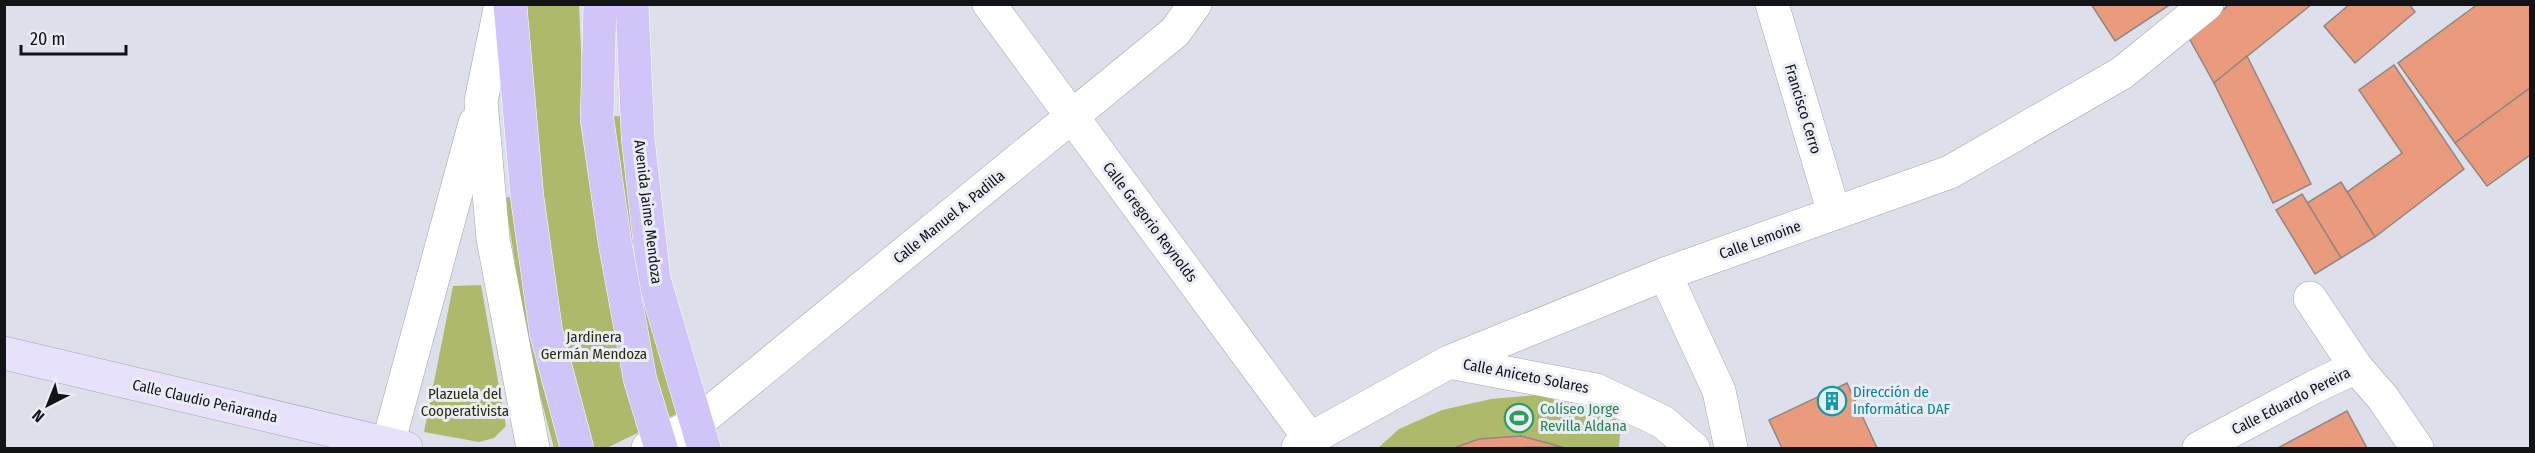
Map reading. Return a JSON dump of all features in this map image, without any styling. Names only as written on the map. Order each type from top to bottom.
[{"type":"main road","points":[[510,4],[527,195],[546,332],[577,448]]},
{"type":"main road","points":[[600,4],[597,118],[615,243],[640,379],[661,448]]},
{"type":"main road","name":"Avenida Jaime Mendoza","points":[[632,4],[638,138],[654,279],[701,436]]},
{"type":"street","points":[[394,447],[481,100],[501,4]]},
{"type":"street","name":"Calle Gregorio Reynolds","points":[[989,4],[1305,445]]},
{"type":"street","name":"Calle Manuel A. Padilla","points":[[648,448],[701,436],[1072,117],[1176,32],[1195,4]]},
{"type":"street","name":"Francisco Cerro","points":[[1772,4],[1834,213]]},
{"type":"street","name":"Calle Lemoine","points":[[1305,445],[1449,362],[1665,274],[1950,172],[2122,73],[2207,4]]},
{"type":"street","points":[[481,100],[493,239],[533,448]]},
{"type":"street","points":[[1665,274],[1719,391],[1731,448]]},
{"type":"street","points":[[2310,298],[2356,367]]},
{"type":"street","name":"Calle Claudio Peñaranda","points":[[4,353],[394,447]]},
{"type":"street","name":"Calle Aniceto Solares","points":[[1449,362],[1596,390],[1663,422],[1693,448]]},
{"type":"street","name":"Calle Eduardo Pereira","points":[[2199,448],[2356,367],[2383,398],[2417,448]]},
{"type":"green space","name":"Jardinera Germán Mendoza","points":[[527,5],[579,5],[584,117],[625,116],[678,413],[607,448],[554,448],[529,353],[505,198],[538,191]]},
{"type":"green space","name":"Plazuela del Cooperativista","points":[[481,285],[506,426],[494,438],[479,442],[424,432],[453,286]]},
{"type":"green space","name":"Coliseo Jorge Revilla Aldana","points":[[1537,395],[1604,413],[1621,422],[1619,447],[1621,448],[1378,448],[1399,429],[1442,410],[1491,399]]},
{"type":"building","points":[[2091,4],[2171,4],[2115,41]]},
{"type":"building","points":[[2230,4],[2312,4],[2214,83],[2189,38]]},
{"type":"building","points":[[2350,4],[2409,4],[2415,12],[2355,63],[2324,26]]},
{"type":"building","points":[[2478,4],[2530,4],[2530,88],[2455,143],[2398,63]]},
{"type":"building","points":[[2247,56],[2311,184],[2273,203],[2214,83]]},
{"type":"building","points":[[2394,65],[2464,169],[2375,237],[2347,192],[2402,153],[2359,90]]},
{"type":"building","points":[[2530,88],[2530,155],[2487,186],[2455,143]]},
{"type":"building","points":[[2341,182],[2375,237],[2341,258],[2307,203]]},
{"type":"building","points":[[2302,194],[2341,258],[2315,274],[2276,210]]},
{"type":"building","name":"Dirección de Informática DAF","points":[[1847,383],[1877,448],[1782,448],[1769,420]]},
{"type":"building","points":[[2347,411],[2367,448],[2278,448]]},
{"type":"building","points":[[1521,436],[1562,447],[1454,448],[1479,439]]},
{"type":"place","name":"Dirección de Informática DAF","points":[[1832,401]]},
{"type":"place","name":"Coliseo Jorge Revilla Aldana","points":[[1519,418]]}]
